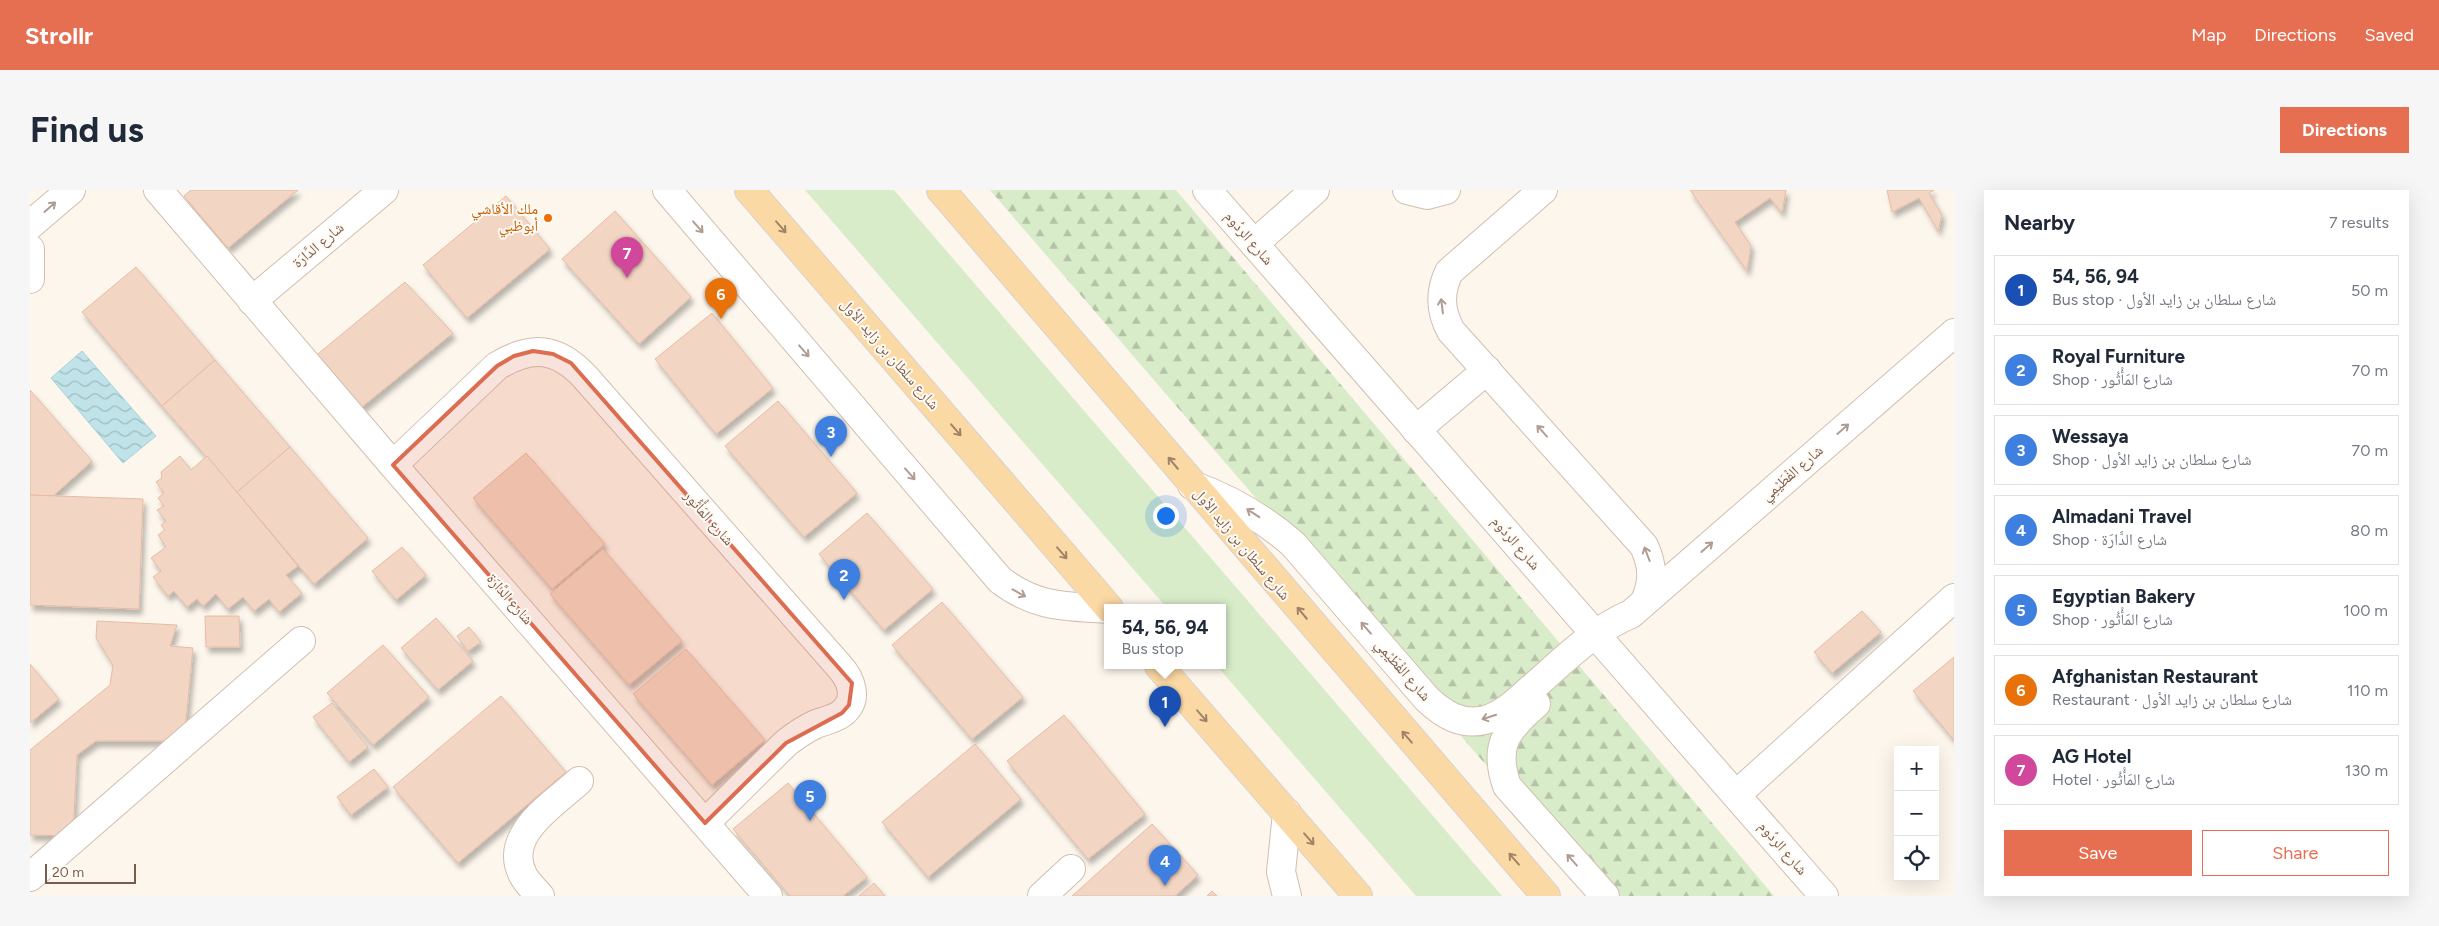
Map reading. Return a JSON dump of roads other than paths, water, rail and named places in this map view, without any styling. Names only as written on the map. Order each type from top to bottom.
[{"type":"main road","name":"شارع سلطان بن زايد الأول","points":[[749,190],[1104,604]]},
{"type":"main road","name":"شارع سلطان بن زايد الأول","points":[[941,190],[1192,486],[1546,896]]},
{"type":"main road","points":[[1162,669],[1358,896]]},
{"type":"street","points":[[30,225],[71,190]]},
{"type":"street","name":"شارع الدَّارَة","points":[[158,190],[393,465],[768,896]]},
{"type":"street","name":"شارع الدَّارَة","points":[[252,301],[384,190]]},
{"type":"street","points":[[667,190],[1000,580],[1017,593],[1036,602],[1057,606],[1104,609]]},
{"type":"street","name":"شارع الردُوم","points":[[1207,190],[1737,794],[1824,896]]},
{"type":"street","points":[[1254,244],[1315,190]]},
{"type":"street","points":[[1407,190],[1427,195],[1446,190]]},
{"type":"street","points":[[1543,190],[1449,272],[1443,284],[1442,304],[1446,321],[1451,331],[1644,546],[1650,560],[1652,576],[1638,607]]},
{"type":"street","points":[[30,249],[30,279]]},
{"type":"street","name":"شارع الفْطَيْمِي","points":[[1605,896],[1507,786],[1502,770],[1501,753],[1505,737],[1515,722],[1600,640],[1954,333]]},
{"type":"street","name":"شارع المَأْثُور","points":[[393,465],[497,366],[514,356],[533,351],[553,354],[571,363],[585,377],[839,666],[852,683],[853,694],[849,705],[842,713],[800,733],[786,743],[704,823]]},
{"type":"street","points":[[1416,430],[1487,370]]},
{"type":"street","name":"شارع الفْطَيْمِي","points":[[1192,486],[1220,495],[1246,508],[1270,524],[1294,544],[1427,699],[1442,713],[1463,721],[1484,720],[1504,712],[1600,640]]},
{"type":"street","points":[[1737,794],[1954,598]]},
{"type":"street","points":[[30,877],[301,641]]},
{"type":"street","points":[[540,896],[524,877],[519,866],[519,845],[528,827],[579,781]]},
{"type":"street","points":[[1286,813],[1281,872],[1287,896]]},
{"type":"street","points":[[1042,896],[1071,869]]},
{"type":"water","points":[[82,351],[156,436],[123,463],[51,378]]},
{"type":"place","name":"ملك الأقاشي أبوظبي","points":[[548,218]]},
{"type":"place","name":"AG Hotel","points":[[627,278]]},
{"type":"place","name":"Afghanistan Restaurant","points":[[721,319]]},
{"type":"place","name":"Wessaya","points":[[831,457]]},
{"type":"place","name":"Royal Furniture","points":[[844,600]]},
{"type":"place","name":"54, 56, 94","points":[[1165,727]]},
{"type":"place","name":"Egyptian Bakery","points":[[810,821]]},
{"type":"place","name":"Almadani Travel","points":[[1165,886]]}]
